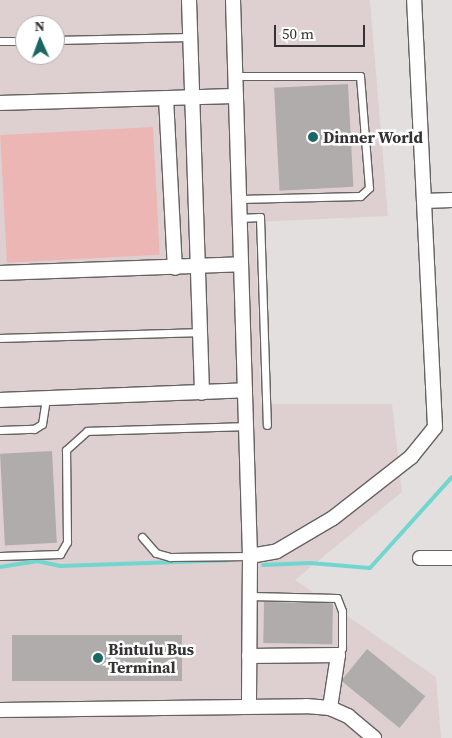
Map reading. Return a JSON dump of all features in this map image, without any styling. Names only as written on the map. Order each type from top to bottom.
[{"type":"street","points":[[189,0],[202,393]]},
{"type":"street","points":[[234,0],[250,556],[249,704]]},
{"type":"street","points":[[250,556],[277,551],[333,518],[411,457],[435,427],[414,0]]},
{"type":"street","points":[[0,103],[236,96]]},
{"type":"street","points":[[166,98],[175,268]]},
{"type":"street","points":[[424,201],[452,200]]},
{"type":"street","points":[[0,273],[175,268],[241,264]]},
{"type":"street","points":[[0,400],[245,390]]},
{"type":"street","points":[[420,558],[452,558]]},
{"type":"street","points":[[250,656],[338,656],[330,708]]},
{"type":"street","points":[[0,710],[249,704],[330,708],[348,716],[374,738]]},
{"type":"lane","points":[[65,40],[190,36]]},
{"type":"lane","points":[[0,41],[15,40]]},
{"type":"lane","points":[[236,76],[360,76],[369,188],[360,196],[239,199]]},
{"type":"lane","points":[[240,218],[260,217],[267,425]]},
{"type":"lane","points":[[0,338],[200,332]]},
{"type":"lane","points":[[0,430],[34,429],[42,424],[46,399]]},
{"type":"lane","points":[[0,556],[60,554],[67,542],[66,450],[87,431],[246,426]]},
{"type":"lane","points":[[142,537],[156,553],[170,557],[250,556]]},
{"type":"lane","points":[[250,596],[337,598],[342,611],[342,648],[338,656]]},
{"type":"shaded area","points":[[0,0],[370,0],[388,216],[255,222],[261,404],[392,404],[402,492],[295,580],[436,677],[441,738],[0,738]]},
{"type":"shaded area","points":[[153,127],[160,255],[7,263],[0,135]]},
{"type":"building","name":"Dinner World","points":[[348,84],[353,187],[279,191],[274,88]]},
{"type":"building","points":[[52,451],[57,543],[5,546],[0,454]]},
{"type":"building","points":[[264,602],[333,603],[332,644],[263,643]]},
{"type":"building","name":"Bintulu Bus Terminal","points":[[12,635],[182,635],[182,681],[12,681]]},
{"type":"building","points":[[367,649],[425,696],[399,728],[341,681]]},
{"type":"waterway","points":[[263,565],[310,563],[370,568],[452,477]]},
{"type":"waterway","points":[[0,567],[37,561],[60,566],[228,560]]},
{"type":"place","name":"Dinner World","points":[[313,137]]},
{"type":"place","name":"Bintulu Bus Terminal","points":[[98,658]]}]
